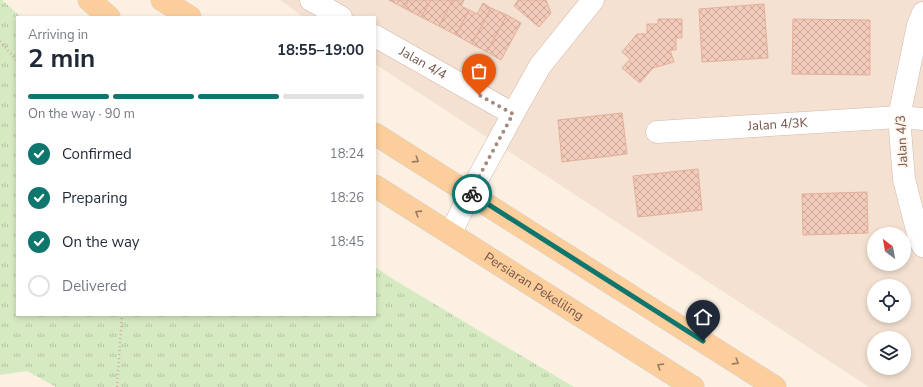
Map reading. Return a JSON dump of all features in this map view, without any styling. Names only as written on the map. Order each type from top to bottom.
[{"type":"main road","points":[[89,0],[108,16]]},
{"type":"main road","points":[[162,0],[188,16]]},
{"type":"main road","points":[[376,135],[775,387]]},
{"type":"main road","name":"Persiaran Pekeliling","points":[[376,187],[693,387]]},
{"type":"street","points":[[311,0],[339,16]]},
{"type":"street","points":[[451,234],[470,193],[540,66],[593,0]]},
{"type":"street","name":"Jalan 4/3","points":[[923,13],[918,24],[898,118],[904,179],[919,238],[923,246]]},
{"type":"street","name":"Jalan 4/4","points":[[376,37],[513,114]]},
{"type":"street","name":"Jalan 4/3K","points":[[657,132],[898,118],[923,119]]},
{"type":"path","points":[[0,41],[16,61]]},
{"type":"path","points":[[117,387],[122,316]]},
{"type":"shaded area","points":[[280,0],[923,0],[923,387],[869,387],[376,65],[376,16],[302,16]]},
{"type":"green space","points":[[0,0],[2,0],[20,16],[16,16],[16,316],[376,316],[376,268],[574,387],[56,387],[27,371],[0,375]]},
{"type":"building","points":[[389,0],[409,0],[404,8]]},
{"type":"building","points":[[409,0],[431,0],[421,17],[404,8]]},
{"type":"building","points":[[431,0],[453,0],[439,26],[421,17]]},
{"type":"building","points":[[453,0],[464,0],[461,6],[469,10],[456,35],[439,26]]},
{"type":"building","points":[[518,0],[546,0],[551,13],[539,27],[514,6]]},
{"type":"building","points":[[483,3],[491,8],[472,44],[456,35],[469,10],[477,14]]},
{"type":"building","points":[[764,4],[768,58],[702,62],[699,9]]},
{"type":"building","points":[[491,8],[507,15],[487,52],[472,44]]},
{"type":"building","points":[[507,15],[521,23],[501,60],[487,52]]},
{"type":"building","points":[[658,19],[682,19],[682,38],[676,38],[676,50],[670,50],[674,62],[653,68],[640,83],[622,68],[630,59],[622,52],[637,34],[647,34],[647,24],[658,24]]},
{"type":"building","points":[[793,19],[870,20],[870,75],[792,74]]},
{"type":"building","points":[[622,113],[627,154],[562,162],[558,120]]},
{"type":"building","points":[[698,169],[702,210],[638,217],[633,176]]},
{"type":"building","points":[[867,192],[867,233],[803,235],[802,194]]},
{"type":"way so far","points":[[472,194],[470,193],[513,114],[479,95]]},
{"type":"route","points":[[472,194],[703,341]]}]
